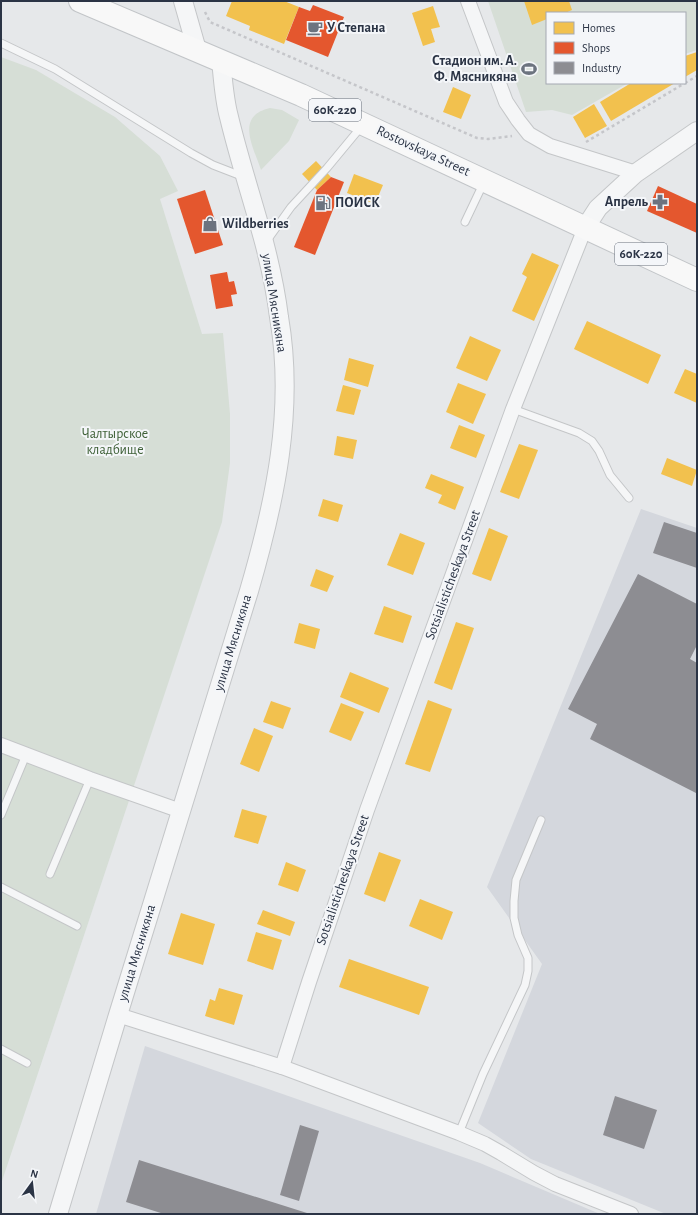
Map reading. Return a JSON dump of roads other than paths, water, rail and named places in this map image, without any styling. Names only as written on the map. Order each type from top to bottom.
[{"type":"main road","name":"Rostovskaya Street","points":[[80,1],[301,94],[697,280]]},
{"type":"street","points":[[468,1],[506,102],[529,134],[550,146],[636,173]]},
{"type":"street","points":[[184,2],[197,50]]},
{"type":"street","name":"улица Мясникяна","points":[[58,1214],[249,591],[262,546],[273,499],[280,452],[284,406],[284,362],[280,317],[265,244],[228,116],[221,60]]},
{"type":"street","name":"Sotsialisticheskaya Street","points":[[282,1067],[367,810],[513,409],[585,228],[598,208],[636,173],[697,131]]},
{"type":"street","points":[[1,744],[90,779],[181,811]]},
{"type":"street","points":[[118,1015],[282,1067],[459,1133],[490,1147],[555,1184],[630,1214]]},
{"type":"lane","points":[[1,43],[55,69],[191,154],[212,165],[245,177]]},
{"type":"lane","points":[[265,244],[290,207],[327,168],[364,123]]},
{"type":"lane","points":[[465,222],[486,180]]},
{"type":"lane","points":[[513,409],[579,434],[592,441],[599,451],[610,475],[629,498]]},
{"type":"lane","points":[[1,815],[26,755]]},
{"type":"lane","points":[[50,874],[90,779]]},
{"type":"lane","points":[[459,1133],[525,985],[528,971],[528,958],[518,935],[514,918],[516,880],[541,820]]},
{"type":"lane","points":[[1,887],[77,926]]},
{"type":"lane","points":[[1,1049],[27,1063]]},
{"type":"place","name":"У Степана","points":[[315,28]]},
{"type":"place","name":"Стадион им. А. Ф. Мясникяна","points":[[529,69]]},
{"type":"place","name":"Апрель","points":[[660,202]]},
{"type":"place","name":"ПОИСК","points":[[323,203]]},
{"type":"place","name":"Wildberries","points":[[210,224]]},
{"type":"park label","name":"Чалтырское кладбище","points":[[115,442]]}]
